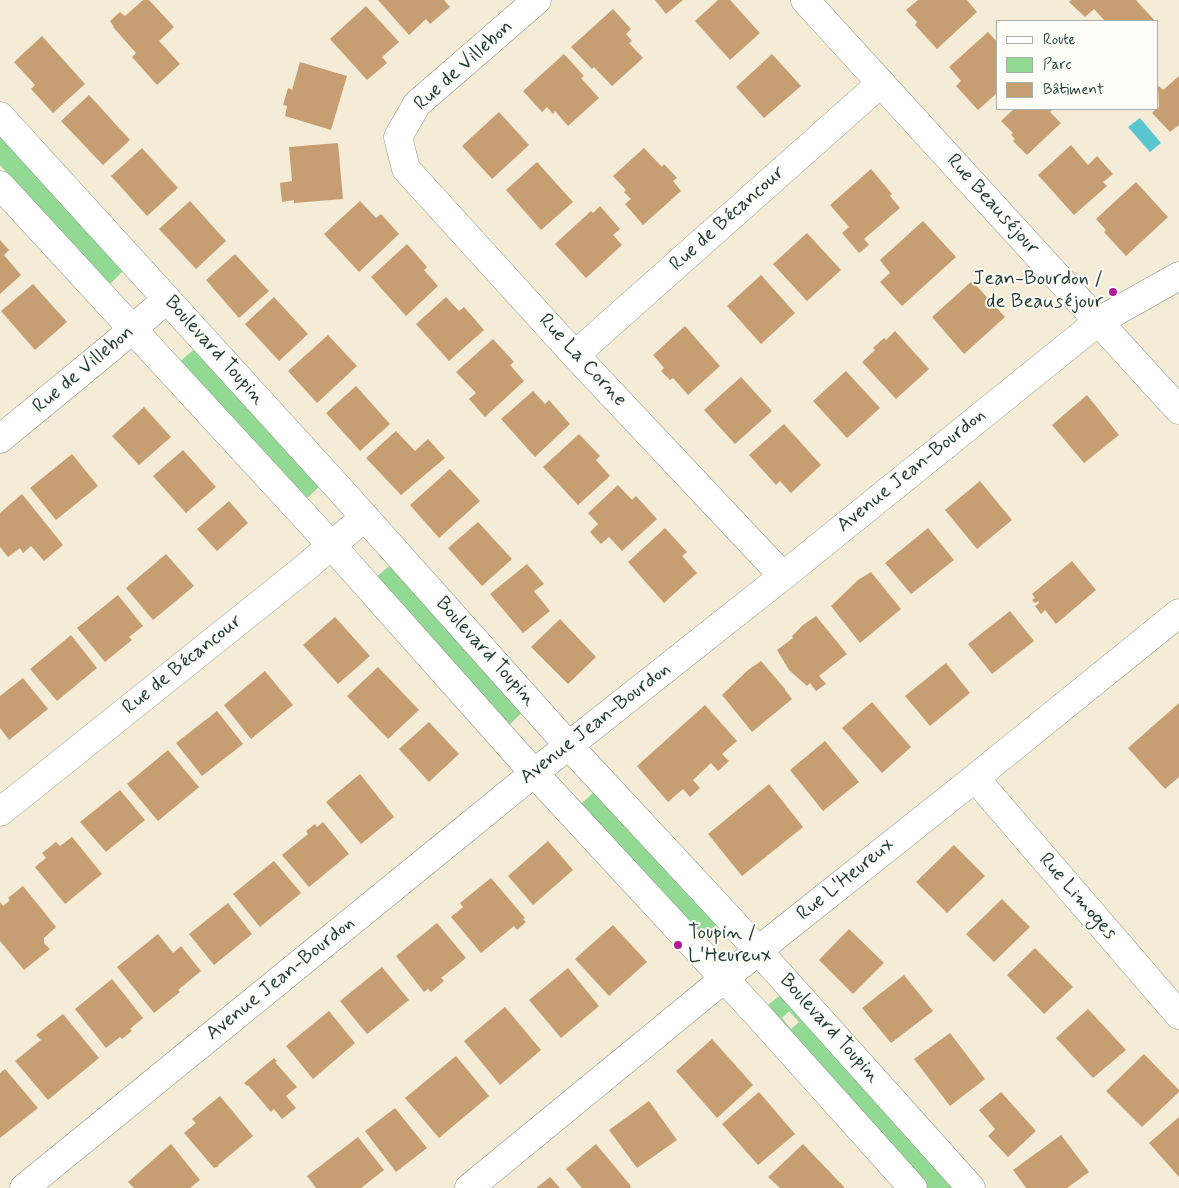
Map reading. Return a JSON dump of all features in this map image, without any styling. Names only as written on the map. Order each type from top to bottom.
[{"type":"street","name":"Rue de Villebon","points":[[398,137],[417,104],[537,0]]},
{"type":"street","name":"Rue Beauséjour","points":[[805,0],[1179,410]]},
{"type":"street","name":"Rue de Bécancour","points":[[575,355],[881,83]]},
{"type":"street","name":"Boulevard Toupin","points":[[0,116],[971,1188]]},
{"type":"street","name":"Rue La Corne","points":[[398,137],[406,170],[575,355],[783,576]]},
{"type":"street","points":[[0,185],[332,546],[534,773],[913,1188]]},
{"type":"street","name":"Avenue Jean-Bourdon","points":[[24,1188],[534,773],[783,576],[1099,321],[1179,276]]},
{"type":"street","name":"Rue de Villebon","points":[[0,439],[133,330],[167,299]]},
{"type":"street","name":"Rue de Bécancour","points":[[0,812],[365,518]]},
{"type":"street","name":"Rue L'Heureux","points":[[469,1188],[758,951],[1179,614]]},
{"type":"street","name":"Rue Limoges","points":[[975,778],[1179,1015]]},
{"type":"green space","points":[[0,130],[125,269],[109,285],[0,165]]},
{"type":"green space","points":[[197,347],[322,484],[304,501],[178,363]]},
{"type":"green space","points":[[393,563],[525,710],[508,726],[375,578]]},
{"type":"green space","points":[[597,789],[718,923],[701,939],[579,806]]},
{"type":"green space","points":[[783,993],[959,1188],[926,1188],[764,1008]],"holes":[[[789,1011],[799,1022],[791,1029],[782,1018]]]},
{"type":"water","points":[[1140,118],[1161,143],[1150,152],[1128,127]]},
{"type":"building","points":[[143,0],[149,0],[174,27],[159,41],[180,64],[157,85],[132,57],[136,53],[110,21],[120,12],[125,16]]},
{"type":"building","points":[[378,0],[444,0],[450,7],[430,24],[426,19],[409,35]]},
{"type":"building","points":[[655,0],[683,0],[666,14]]},
{"type":"building","points":[[718,0],[730,0],[760,33],[730,60],[695,21]]},
{"type":"building","points":[[918,0],[967,0],[977,12],[937,49],[915,25],[917,22],[906,10]]},
{"type":"building","points":[[1071,0],[1136,0],[1154,20],[1104,20],[1094,9],[1085,17],[1069,2]]},
{"type":"building","points":[[366,6],[399,42],[382,57],[387,63],[367,80],[330,39]]},
{"type":"building","points":[[613,9],[631,29],[626,34],[632,41],[629,43],[643,58],[612,86],[571,47]]},
{"type":"building","points":[[988,32],[996,41],[996,94],[978,110],[956,86],[961,81],[949,67]]},
{"type":"building","points":[[42,36],[85,84],[53,113],[31,89],[35,85],[14,62]]},
{"type":"building","points":[[564,54],[584,76],[581,78],[599,98],[568,126],[555,111],[553,114],[547,107],[542,112],[523,91]]},
{"type":"building","points":[[772,54],[801,86],[764,118],[736,87]]},
{"type":"building","points":[[300,62],[347,76],[331,130],[285,116],[287,106],[283,105],[288,88],[292,90]]},
{"type":"building","points":[[1179,76],[1179,125],[1170,132],[1152,113],[1155,110],[1159,110],[1159,86],[1163,90]]},
{"type":"building","points":[[89,95],[130,140],[103,165],[61,121]]},
{"type":"building","points":[[1013,110],[1052,110],[1050,112],[1061,123],[1027,155],[1013,141],[1015,139],[1011,135],[1013,133],[1001,121]]},
{"type":"building","points":[[499,112],[529,145],[492,179],[462,146]]},
{"type":"building","points":[[338,143],[343,199],[294,203],[294,200],[282,202],[280,183],[292,181],[289,147]]},
{"type":"building","points":[[1071,145],[1088,165],[1097,156],[1113,174],[1103,182],[1107,186],[1074,215],[1038,175]]},
{"type":"building","points":[[142,148],[178,188],[147,216],[111,176]]},
{"type":"building","points":[[644,148],[662,167],[664,164],[677,178],[673,181],[681,191],[643,225],[625,204],[631,199],[624,192],[626,190],[613,176]]},
{"type":"building","points":[[537,162],[573,202],[541,230],[506,190]]},
{"type":"building","points":[[871,169],[892,194],[890,196],[900,208],[864,239],[869,245],[859,253],[842,233],[849,227],[830,205]]},
{"type":"building","points":[[1136,182],[1168,217],[1126,256],[1104,232],[1106,230],[1096,219]]},
{"type":"building","points":[[190,201],[226,241],[196,269],[159,229]]},
{"type":"building","points":[[360,201],[376,218],[381,214],[399,234],[359,272],[324,234]]},
{"type":"building","points":[[600,206],[620,229],[613,235],[622,245],[586,278],[555,244],[591,211],[593,213]]},
{"type":"building","points":[[923,221],[956,257],[902,306],[880,282],[890,273],[880,260]]},
{"type":"building","points":[[807,233],[841,270],[807,301],[773,264]]},
{"type":"building","points":[[0,240],[9,250],[4,255],[21,275],[0,294]]},
{"type":"building","points":[[407,244],[427,267],[424,270],[438,286],[406,316],[371,277]]},
{"type":"building","points":[[235,254],[269,291],[239,318],[206,280]]},
{"type":"building","points":[[761,275],[795,313],[761,344],[727,306]]},
{"type":"building","points":[[972,281],[1005,317],[964,354],[932,317]]},
{"type":"building","points":[[33,284],[67,322],[35,350],[1,311]]},
{"type":"building","points":[[274,297],[308,334],[279,361],[245,324]]},
{"type":"building","points":[[446,297],[459,311],[464,307],[484,330],[449,361],[416,324]]},
{"type":"building","points":[[685,326],[720,366],[688,395],[673,378],[670,380],[661,371],[664,368],[653,355]]},
{"type":"building","points":[[895,331],[929,369],[896,399],[862,362],[875,350],[873,348],[884,338],[886,340]]},
{"type":"building","points":[[328,335],[357,366],[317,403],[288,371]]},
{"type":"building","points":[[493,339],[514,362],[510,365],[524,381],[485,417],[469,399],[476,393],[456,372]]},
{"type":"building","points":[[846,371],[880,408],[847,438],[813,401]]},
{"type":"building","points":[[741,377],[772,411],[735,444],[704,410]]},
{"type":"building","points":[[356,386],[390,424],[360,451],[326,413]]},
{"type":"building","points":[[533,391],[545,404],[549,400],[570,424],[535,457],[501,419]]},
{"type":"building","points":[[1087,395],[1119,435],[1084,463],[1052,425]]},
{"type":"building","points":[[144,407],[171,437],[139,465],[112,436]]},
{"type":"building","points":[[784,424],[821,465],[791,493],[780,481],[776,485],[749,455]]},
{"type":"building","points":[[396,431],[415,451],[428,439],[445,458],[401,495],[366,458]]},
{"type":"building","points":[[579,434],[600,456],[596,460],[610,476],[578,505],[543,467]]},
{"type":"building","points":[[183,450],[216,487],[186,513],[153,476]]},
{"type":"building","points":[[72,454],[98,486],[56,520],[30,488]]},
{"type":"building","points":[[450,469],[480,501],[439,538],[410,505]]},
{"type":"building","points":[[980,481],[1012,520],[977,549],[945,510]]},
{"type":"building","points":[[618,485],[632,500],[636,496],[657,519],[622,551],[609,537],[601,544],[590,532],[598,524],[588,513]]},
{"type":"building","points":[[22,494],[63,545],[44,561],[31,546],[23,553],[20,548],[8,557],[0,547],[0,513]]},
{"type":"building","points":[[229,501],[248,523],[217,551],[197,529]]},
{"type":"building","points":[[478,522],[512,559],[482,586],[448,548]]},
{"type":"building","points":[[665,528],[687,552],[682,556],[697,573],[664,603],[628,562]]},
{"type":"building","points":[[928,528],[954,560],[911,594],[885,563]]},
{"type":"building","points":[[166,554],[194,586],[153,620],[126,588]]},
{"type":"building","points":[[1072,561],[1096,590],[1056,624],[1045,610],[1041,614],[1035,606],[1039,603],[1038,601],[1035,603],[1032,600],[1035,598],[1032,594]]},
{"type":"building","points":[[527,564],[544,584],[534,591],[550,611],[523,633],[490,594]]},
{"type":"building","points":[[871,572],[901,609],[860,643],[831,606],[858,580]]},
{"type":"building","points":[[118,595],[143,626],[129,637],[132,640],[105,662],[77,628]]},
{"type":"building","points":[[1010,611],[1034,641],[992,674],[968,644]]},
{"type":"building","points":[[816,616],[847,654],[819,676],[826,684],[816,691],[810,683],[807,686],[789,670],[777,650],[793,638],[792,636],[803,625]]},
{"type":"building","points":[[335,617],[370,656],[338,684],[303,645]]},
{"type":"building","points":[[560,619],[596,657],[568,684],[531,647]]},
{"type":"building","points":[[71,635],[97,668],[57,701],[30,669]]},
{"type":"building","points":[[761,661],[792,699],[752,732],[722,695],[748,670]]},
{"type":"building","points":[[946,663],[970,693],[930,726],[905,696]]},
{"type":"building","points":[[378,667],[419,710],[388,739],[347,696]]},
{"type":"building","points":[[265,671],[293,705],[251,739],[224,705]]},
{"type":"building","points":[[23,678],[48,709],[9,740],[0,728],[0,696]]},
{"type":"building","points":[[872,702],[911,747],[882,773],[842,728]]},
{"type":"building","points":[[1179,703],[1179,777],[1165,789],[1128,748]]},
{"type":"building","points":[[705,705],[737,741],[722,754],[729,761],[718,771],[711,763],[693,780],[700,788],[690,797],[683,789],[668,802],[637,766]]},
{"type":"building","points":[[217,711],[243,744],[202,776],[176,743]]},
{"type":"building","points":[[429,722],[459,754],[429,782],[399,749]]},
{"type":"building","points":[[825,741],[859,782],[823,811],[790,770]]},
{"type":"building","points":[[168,750],[199,787],[158,821],[127,784]]},
{"type":"building","points":[[360,774],[394,817],[361,844],[326,802]]},
{"type":"building","points":[[769,784],[803,827],[742,876],[708,834]]},
{"type":"building","points":[[120,790],[145,820],[106,852],[80,822]]},
{"type":"building","points":[[323,822],[349,854],[309,887],[282,855],[308,834],[306,831],[315,824],[317,827]]},
{"type":"building","points":[[72,837],[102,874],[65,904],[35,867],[46,858],[42,853],[56,842],[60,846]]},
{"type":"building","points":[[548,841],[573,870],[533,905],[508,876]]},
{"type":"building","points":[[954,845],[985,876],[947,913],[916,882]]},
{"type":"building","points":[[274,861],[301,893],[260,927],[233,894]]},
{"type":"building","points":[[491,878],[525,918],[523,919],[526,922],[517,930],[514,926],[481,953],[451,917],[463,907],[460,903]]},
{"type":"building","points":[[23,886],[56,927],[44,938],[44,943],[50,949],[24,970],[0,941],[0,902],[3,906],[10,900],[8,898]]},
{"type":"building","points":[[1002,899],[1030,927],[994,962],[966,934]]},
{"type":"building","points":[[228,903],[252,934],[214,965],[189,934]]},
{"type":"building","points":[[437,923],[466,958],[441,978],[444,981],[431,992],[428,989],[424,992],[396,956]]},
{"type":"building","points":[[613,925],[647,962],[609,996],[575,959]]},
{"type":"building","points":[[849,929],[884,963],[853,994],[819,960]]},
{"type":"building","points":[[158,934],[173,953],[181,946],[201,971],[178,990],[180,992],[154,1013],[117,967]]},
{"type":"building","points":[[1035,948],[1073,987],[1044,1014],[1007,975]]},
{"type":"building","points":[[382,967],[409,1000],[367,1034],[340,1001]]},
{"type":"building","points":[[568,968],[599,1006],[561,1038],[529,1000]]},
{"type":"building","points":[[904,975],[933,1011],[891,1043],[862,1008]]},
{"type":"building","points":[[112,979],[143,1018],[130,1029],[132,1031],[122,1039],[120,1037],[106,1048],[75,1009]]},
{"type":"building","points":[[505,1007],[541,1050],[500,1085],[464,1041]]},
{"type":"building","points":[[1088,1009],[1126,1050],[1093,1078],[1056,1038]]},
{"type":"building","points":[[329,1011],[355,1043],[313,1079],[286,1046]]},
{"type":"building","points":[[63,1014],[99,1058],[48,1100],[15,1061],[41,1040],[36,1035]]},
{"type":"building","points":[[950,1033],[985,1079],[950,1106],[914,1059]]},
{"type":"building","points":[[712,1039],[753,1085],[717,1118],[676,1071]]},
{"type":"building","points":[[1144,1054],[1179,1092],[1142,1127],[1106,1091]]},
{"type":"building","points":[[456,1056],[489,1096],[439,1138],[405,1098]]},
{"type":"building","points":[[274,1058],[277,1061],[275,1062],[297,1087],[286,1096],[296,1108],[282,1119],[274,1109],[271,1112],[248,1085],[244,1083]]},
{"type":"building","points":[[5,1069],[38,1108],[0,1138],[0,1073]]},
{"type":"building","points":[[759,1092],[795,1134],[758,1165],[722,1124]]},
{"type":"building","points":[[1001,1092],[1036,1131],[1008,1157],[988,1136],[995,1129],[979,1110]]},
{"type":"building","points":[[220,1096],[253,1136],[219,1166],[214,1168],[184,1133],[196,1123],[192,1119]]},
{"type":"building","points":[[649,1101],[677,1140],[637,1168],[609,1130]]},
{"type":"building","points":[[395,1108],[427,1148],[396,1172],[365,1131]]},
{"type":"building","points":[[1179,1117],[1179,1177],[1149,1143]]},
{"type":"building","points":[[1061,1135],[1089,1172],[1067,1188],[1026,1188],[1013,1170]]},
{"type":"building","points":[[358,1137],[384,1170],[361,1188],[316,1188],[307,1176]]},
{"type":"building","points":[[171,1144],[200,1180],[190,1188],[134,1188],[128,1182]]},
{"type":"building","points":[[596,1144],[631,1186],[630,1188],[582,1188],[566,1169]]},
{"type":"building","points":[[803,1144],[845,1188],[780,1188],[768,1177]]},
{"type":"building","points":[[550,1177],[560,1188],[536,1188]]},
{"type":"place","name":"Jean-Bourdon / de Beauséjour","points":[[1113,292]]},
{"type":"place","name":"Toupin / L'Heureux","points":[[678,945]]}]
